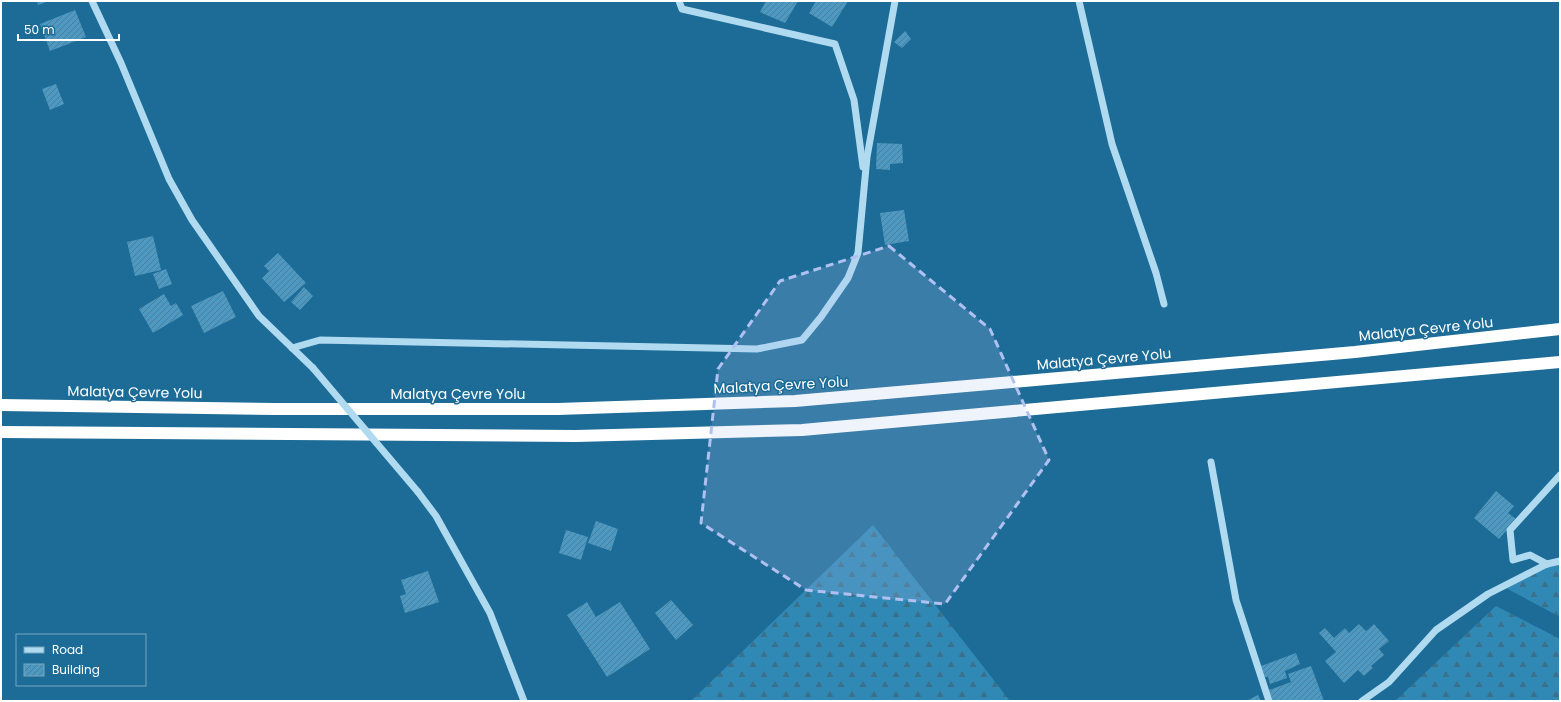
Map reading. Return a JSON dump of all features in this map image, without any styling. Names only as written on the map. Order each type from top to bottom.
[{"type":"highway","name":"Malatya Çevre Yolu","points":[[1,405],[276,409],[550,409],[795,401],[1355,352],[1560,329]]},
{"type":"highway","points":[[1,432],[576,436],[802,430],[1560,362]]},
{"type":"street","points":[[92,1],[121,63],[169,179],[192,220],[259,316],[312,368],[418,492],[436,516],[490,613],[524,701]]},
{"type":"street","points":[[679,1],[682,9],[835,44],[854,100],[857,133],[865,175]]},
{"type":"street","points":[[292,348],[320,340],[757,349],[802,340],[821,318],[848,278],[858,253],[865,175],[895,1]]},
{"type":"street","points":[[1079,1],[1112,144],[1156,273],[1164,304]]},
{"type":"street","points":[[1211,462],[1236,600],[1269,701]]},
{"type":"street","points":[[1547,564],[1530,555],[1513,560],[1510,530],[1560,475]]},
{"type":"street","points":[[1362,701],[1389,682],[1436,630],[1488,594],[1547,564],[1560,561]]},
{"type":"highlighted area","points":[[889,246],[990,329],[1049,460],[945,604],[806,590],[701,523],[718,369],[780,281]]},
{"type":"green space","points":[[873,525],[1010,701],[691,701]]},
{"type":"green space","points":[[1560,561],[1560,617],[1506,588]]},
{"type":"green space","points":[[1496,606],[1560,639],[1560,701],[1395,701]]},
{"type":"building","points":[[37,1],[49,1],[38,5]]},
{"type":"building","points":[[766,1],[798,1],[785,23],[760,12]]},
{"type":"building","points":[[816,1],[848,1],[832,27],[809,13]]},
{"type":"building","points":[[75,10],[86,37],[50,51],[40,24]]},
{"type":"building","points":[[905,31],[911,39],[902,48],[894,42]]},
{"type":"building","points":[[56,84],[64,104],[50,110],[42,89]]},
{"type":"building","points":[[877,143],[902,144],[903,163],[890,164],[890,170],[876,169]]},
{"type":"building","points":[[904,210],[909,241],[885,245],[880,213]]},
{"type":"building","points":[[153,236],[161,270],[135,276],[127,242]]},
{"type":"building","points":[[278,253],[306,283],[284,302],[262,278],[269,271],[264,266]]},
{"type":"building","points":[[166,269],[172,284],[159,289],[153,274]]},
{"type":"building","points":[[304,287],[313,296],[300,310],[291,302]]},
{"type":"building","points":[[223,291],[236,317],[204,333],[191,306]]},
{"type":"building","points":[[164,294],[171,306],[176,303],[183,315],[153,333],[139,309]]},
{"type":"building","points":[[1496,491],[1514,506],[1508,513],[1516,519],[1499,539],[1474,518]]},
{"type":"building","points":[[596,521],[618,529],[611,551],[588,543]]},
{"type":"building","points":[[566,530],[588,537],[581,560],[559,553]]},
{"type":"building","points":[[428,571],[439,602],[405,613],[400,596],[406,594],[401,580]]},
{"type":"building","points":[[671,600],[693,625],[676,640],[655,613]]},
{"type":"building","points":[[587,602],[596,617],[620,602],[650,649],[607,677],[567,615]]},
{"type":"building","points":[[1359,624],[1366,631],[1374,624],[1389,641],[1379,649],[1384,655],[1371,666],[1373,668],[1364,676],[1358,670],[1344,683],[1325,661],[1336,652],[1319,633],[1325,628],[1334,638],[1345,628],[1349,633]]},
{"type":"building","points":[[1296,653],[1300,664],[1285,671],[1287,678],[1270,684],[1268,677],[1265,677],[1261,666]]},
{"type":"building","points":[[1311,666],[1324,701],[1273,701],[1269,690],[1291,682],[1288,674]]},
{"type":"building","points":[[1258,695],[1261,701],[1246,701]]}]
